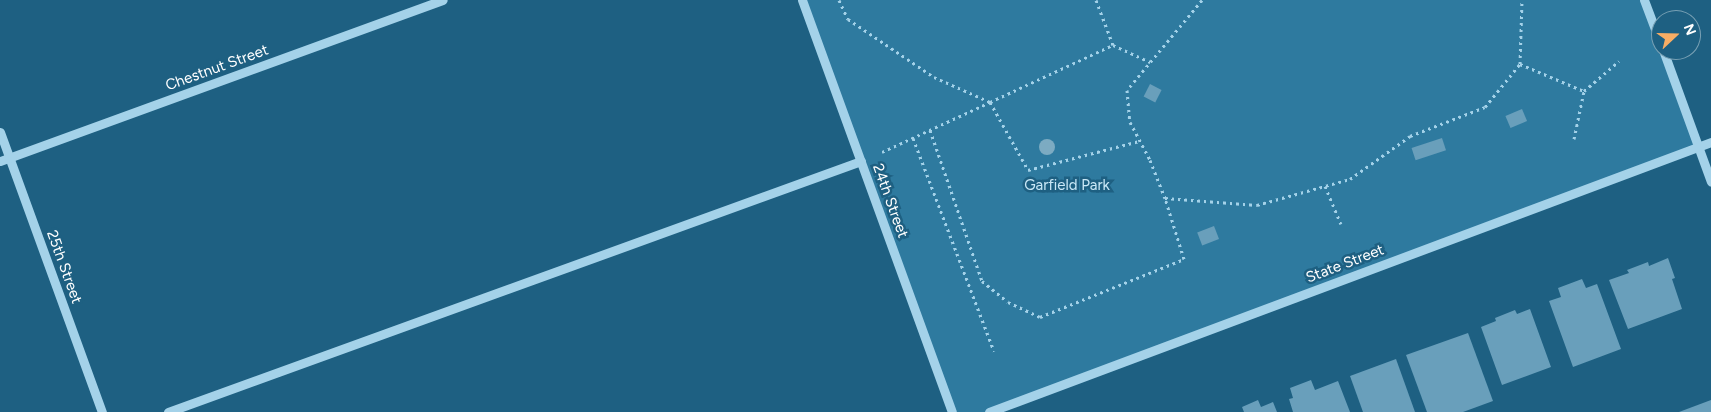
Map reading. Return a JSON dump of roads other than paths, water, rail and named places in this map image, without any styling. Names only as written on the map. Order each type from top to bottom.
[{"type":"street","name":"Chestnut Street","points":[[0,162],[443,0]]},
{"type":"street","name":"24th Street","points":[[802,0],[952,412]]},
{"type":"street","points":[[1644,0],[1651,19]]},
{"type":"street","points":[[1667,60],[1711,182]]},
{"type":"street","name":"25th Street","points":[[0,132],[102,412]]},
{"type":"street","name":"State Street","points":[[989,412],[1711,142]]},
{"type":"street","points":[[168,412],[861,161]]},
{"type":"park label","name":"Garfield Park","points":[[1067,186]]}]
